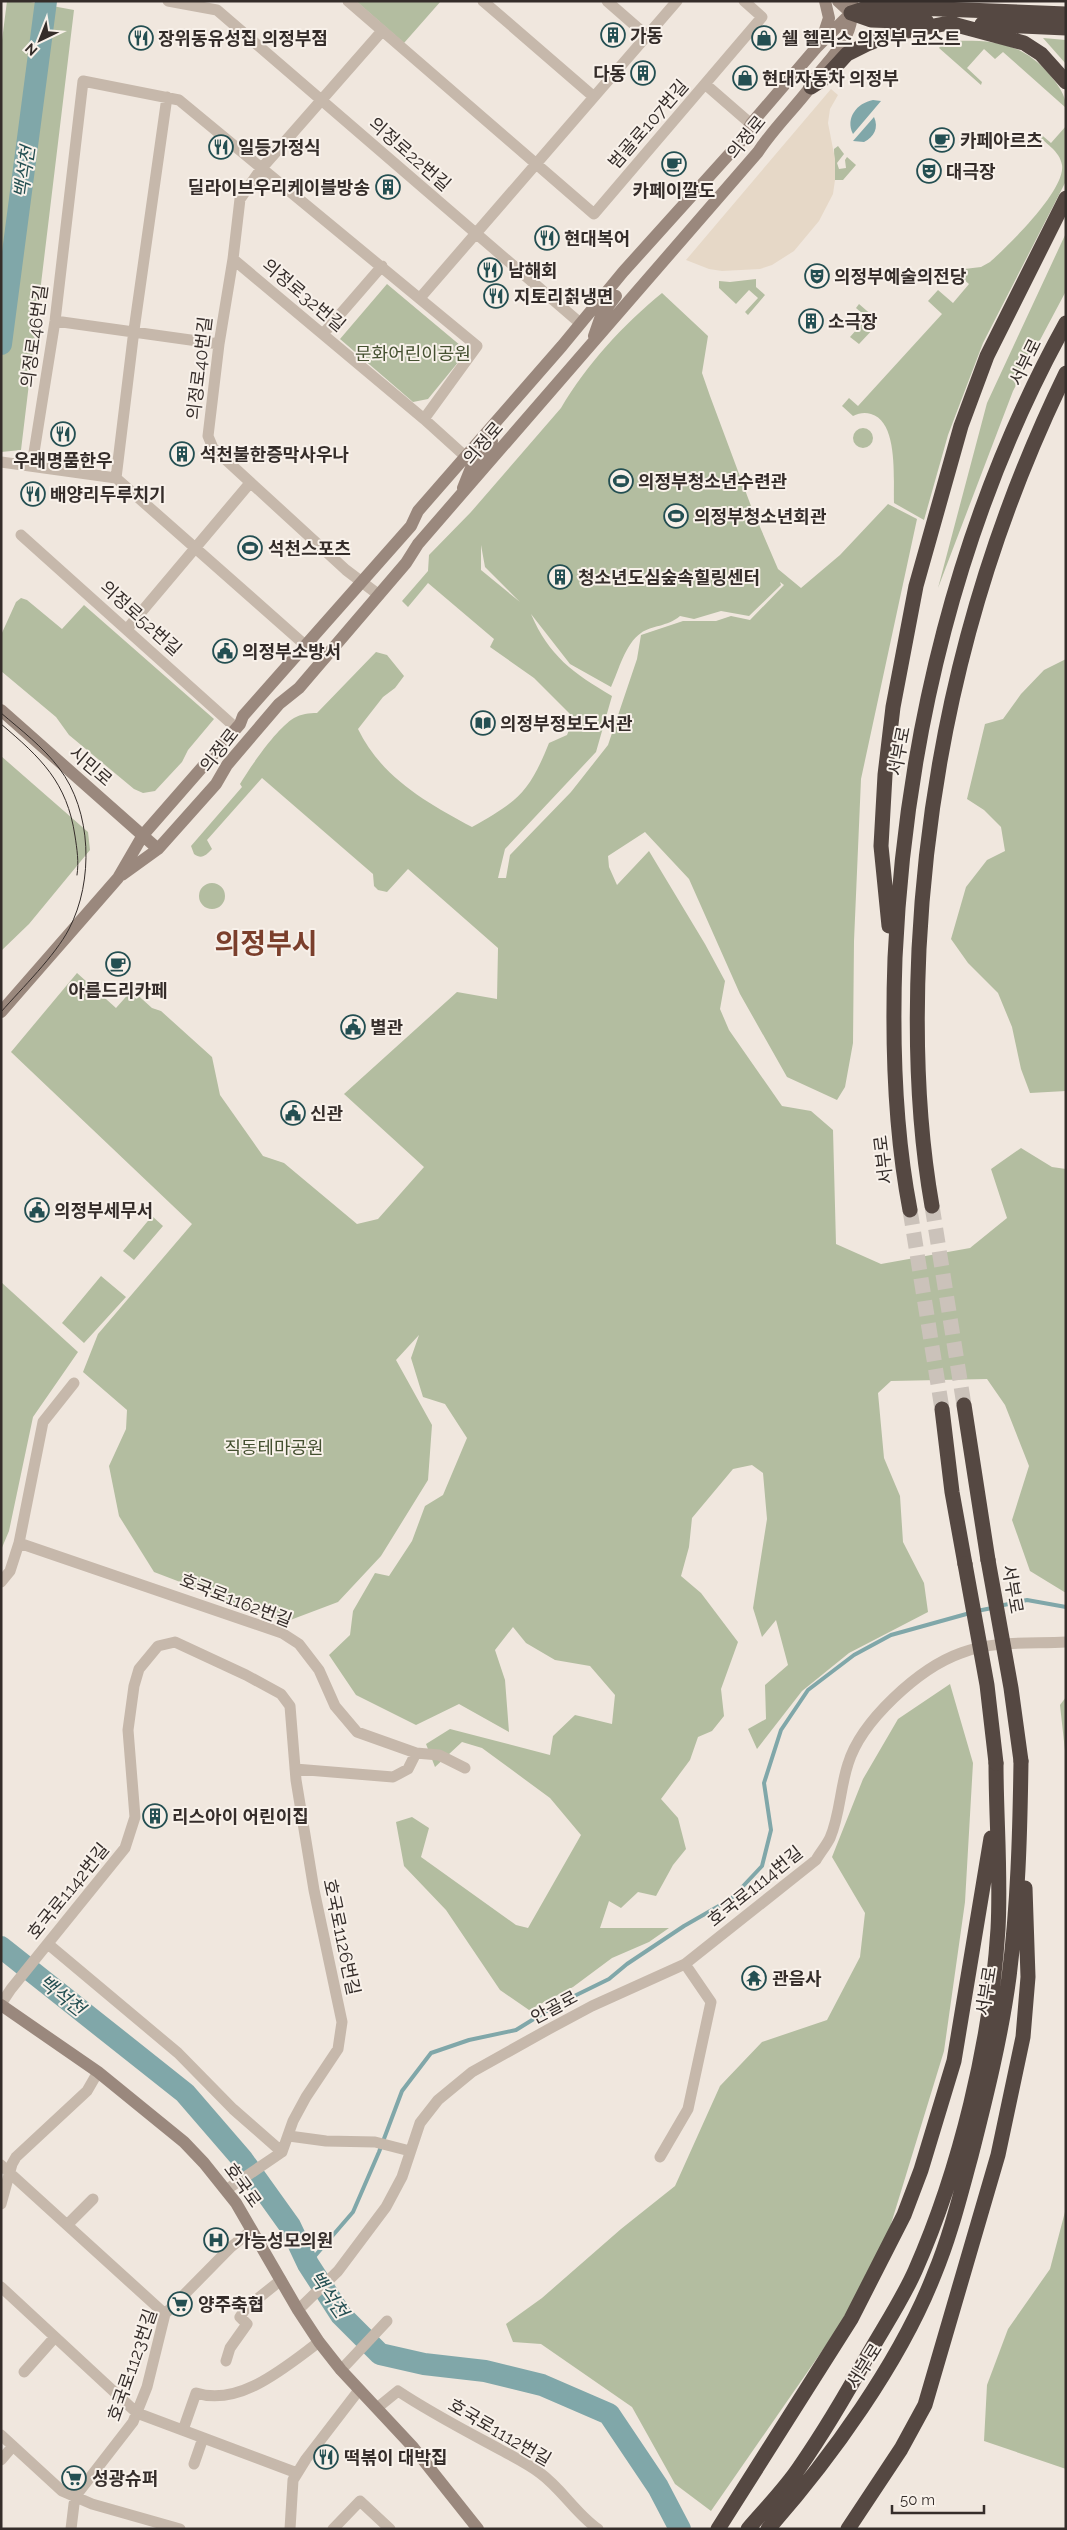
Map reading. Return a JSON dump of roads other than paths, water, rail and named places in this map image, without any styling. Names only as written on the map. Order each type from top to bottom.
[{"type":"highway","points":[[852,7],[863,9],[890,7],[1066,14]]},
{"type":"highway","points":[[852,7],[871,20],[1066,28]]},
{"type":"highway","points":[[811,87],[825,78],[847,54],[867,44],[892,34],[949,23],[1024,43],[1041,54],[1066,82]]},
{"type":"highway","points":[[894,982],[882,846],[883,806],[893,707],[916,586],[960,426],[987,356],[1066,198]]},
{"type":"highway","name":"서부로","points":[[910,1210],[904,1179],[895,1094],[894,982],[898,906],[907,810],[941,642],[982,511],[1013,433],[1066,323]]},
{"type":"highway","points":[[932,1206],[918,1095],[916,1012],[921,906],[939,764],[963,655],[983,580],[1035,441],[1066,373]]},
{"type":"highway","name":"서부로","points":[[748,2529],[804,2474],[861,2408],[903,2339],[934,2276],[950,2230],[990,2079],[1009,1978],[1020,1835],[1020,1761],[1011,1688],[988,1560],[964,1405]]},
{"type":"highway","name":"서부로","points":[[768,2529],[804,2474],[914,2272],[939,2209],[957,2151],[981,2059],[993,1978],[998,1885],[996,1763],[987,1685],[952,1492],[942,1409]]},
{"type":"highway","points":[[718,2529],[851,2319],[904,2215],[921,2170],[954,2061],[996,1805]]},
{"type":"highway","points":[[848,2529],[900,2449],[925,2405],[998,2155],[1023,2037],[1028,1977],[1027,1915],[1020,1835]]},
{"type":"street","points":[[168,1],[221,6]]},
{"type":"street","name":"범골로107번길","points":[[348,1],[594,214],[762,17],[744,1]]},
{"type":"street","points":[[483,1],[594,97]]},
{"type":"street","points":[[607,1],[647,36]]},
{"type":"street","points":[[420,298],[677,1]]},
{"type":"street","points":[[816,48],[824,36],[829,18],[826,1]]},
{"type":"street","points":[[838,1],[852,7]]},
{"type":"street","name":"의정로22번길","points":[[221,6],[321,100],[580,323]]},
{"type":"street","name":"의정로","points":[[1,1012],[118,878],[142,835],[236,728],[243,716],[411,526],[418,511],[580,323],[742,140],[751,124],[852,7]]},
{"type":"street","name":"의정로","points":[[118,878],[158,849],[216,784],[227,765],[279,704],[300,688],[379,596],[406,563],[418,544],[758,152],[770,134],[811,87],[817,75],[842,46],[848,30],[852,7]]},
{"type":"street","points":[[321,100],[382,31]]},
{"type":"street","name":"의정로46번길","points":[[32,465],[55,321],[84,80],[179,100],[477,346],[424,419]]},
{"type":"street","points":[[705,84],[751,124]]},
{"type":"street","points":[[116,478],[134,330],[167,97]]},
{"type":"street","name":"의정로40번길","points":[[321,100],[261,169],[240,198],[208,436],[213,448],[250,483],[379,596]]},
{"type":"street","name":"의정로32번길","points":[[233,259],[424,419],[466,457]]},
{"type":"street","points":[[323,334],[382,266]]},
{"type":"street","points":[[580,323],[596,312],[611,295],[616,296],[601,316],[590,345]]},
{"type":"street","points":[[55,321],[134,330],[219,344]]},
{"type":"street","points":[[458,499],[471,468],[492,441],[487,440],[477,452],[466,457]]},
{"type":"street","points":[[1,462],[116,478],[305,645]]},
{"type":"street","points":[[127,630],[250,483]]},
{"type":"street","name":"의정로52번길","points":[[21,535],[236,728]]},
{"type":"street","name":"시민로","points":[[1,710],[158,849]]},
{"type":"street","points":[[1,1582],[10,1571],[19,1543],[43,1422],[74,1383]]},
{"type":"street","name":"호국로1162번길","points":[[19,1543],[282,1633],[299,1644],[319,1670],[335,1706],[357,1732],[416,1753],[439,1755],[465,1768]]},
{"type":"street","name":"호국로1142번길","points":[[1,2005],[12,1988],[125,1848],[136,1817],[128,1730],[134,1686],[139,1669],[158,1646],[175,1642],[281,1694],[290,1706]]},
{"type":"street","name":"호국로1114번길","points":[[685,1964],[706,1950],[816,1860],[830,1837],[848,1764],[858,1741],[876,1716],[894,1696],[946,1659],[962,1652],[1016,1642],[1066,1642]]},
{"type":"street","name":"호국로1126번길","points":[[279,2155],[289,2136],[293,2121],[306,2097],[338,2049],[342,2022],[314,1890],[295,1769],[290,1706]]},
{"type":"street","points":[[295,1769],[393,1777],[408,1769],[416,1753]]},
{"type":"street","points":[[48,1944],[178,2053],[279,2155],[246,2179],[226,2190]]},
{"type":"street","points":[[660,2157],[688,2109],[711,2002],[685,1964]]},
{"type":"street","name":"안골로","points":[[298,2310],[338,2271],[386,2207],[402,2177],[420,2123],[438,2100],[472,2072],[592,2006],[685,1964]]},
{"type":"street","name":"호국로","points":[[1,2005],[98,2072],[184,2142],[204,2163],[226,2190],[252,2230],[298,2310],[320,2342],[342,2370],[418,2453],[478,2529]]},
{"type":"street","points":[[1,2204],[6,2168],[87,2091],[98,2072]]},
{"type":"street","points":[[289,2136],[326,2141],[375,2142],[410,2151]]},
{"type":"street","points":[[6,2168],[165,2314]]},
{"type":"street","points":[[68,2224],[93,2199]]},
{"type":"street","name":"호국로1123번길","points":[[71,2529],[76,2497],[129,2431],[137,2413],[147,2387],[165,2314],[231,2247],[252,2230]]},
{"type":"street","points":[[226,2361],[230,2348],[247,2324],[240,2317],[246,2308],[281,2280]]},
{"type":"street","points":[[1,2287],[137,2413],[298,2473]]},
{"type":"street","points":[[342,2370],[387,2321]]},
{"type":"street","points":[[24,2372],[55,2337]]},
{"type":"street","points":[[183,2430],[196,2393],[208,2397],[232,2394],[275,2374],[320,2342]]},
{"type":"street","points":[[290,2529],[293,2480],[360,2390]]},
{"type":"street","name":"호국로1112번길","points":[[377,2408],[398,2391],[433,2414],[467,2430],[540,2472],[558,2487],[584,2517],[598,2529]]},
{"type":"street","points":[[1,2435],[62,2491],[92,2504],[180,2529]]},
{"type":"street","points":[[194,2464],[203,2438]]},
{"type":"street","points":[[1,2460],[13,2446]]},
{"type":"street","points":[[340,2527],[360,2501],[390,2529]]},
{"type":"water","points":[[873,100],[881,101],[853,134],[851,122],[854,112],[862,104]]},
{"type":"water","points":[[874,117],[876,128],[870,138],[864,142],[853,141]]},
{"type":"waterway","name":"백석천","points":[[1,344],[46,1]]},
{"type":"waterway","points":[[999,1606],[1027,1600],[1066,1607]]},
{"type":"waterway","points":[[977,1611],[992,1608]]},
{"type":"waterway","points":[[308,2264],[353,2212],[379,2152],[402,2091],[431,2053],[469,2040],[516,2030],[558,2004],[609,1979],[627,1964],[684,1926],[731,1899],[762,1866],[771,1830],[764,1783],[781,1730],[808,1690],[854,1655],[891,1635],[970,1613]]},
{"type":"waterway","name":"백석천","points":[[1,1947],[185,2093],[242,2159],[290,2226],[308,2264],[341,2315],[380,2354],[424,2364],[485,2371],[542,2385],[609,2414],[658,2487],[680,2529]]},
{"type":"tunnel","points":[[932,1206],[964,1405]]},
{"type":"tunnel","points":[[910,1210],[942,1409]]},
{"type":"tram line","points":[[1,713],[53,760],[70,785],[78,805],[86,847],[83,890],[69,929],[47,961],[1,1012]]},
{"type":"tram line","points":[[1,724],[40,760],[59,786],[66,800],[75,836],[78,865],[77,875]]},
{"type":"place","name":"가동","points":[[613,35]]},
{"type":"place","name":"장위동유성집 의정부점","points":[[141,38]]},
{"type":"place","name":"쉘 헬릭스 의정부 코스트","points":[[764,38]]},
{"type":"place","name":"다동","points":[[643,73]]},
{"type":"place","name":"현대자동차 의정부","points":[[745,78]]},
{"type":"place","name":"카페아르츠","points":[[942,140]]},
{"type":"place","name":"일등가정식","points":[[221,147]]},
{"type":"place","name":"카페이깔도","points":[[674,164]]},
{"type":"place","name":"대극장","points":[[929,171]]},
{"type":"place","name":"딜라이브우리케이블방송","points":[[388,187]]},
{"type":"place","name":"현대복어","points":[[547,238]]},
{"type":"place","name":"남해회","points":[[490,270]]},
{"type":"place","name":"의정부예술의전당","points":[[817,276]]},
{"type":"place","name":"지토리칡냉면","points":[[496,296]]},
{"type":"place","name":"소극장","points":[[811,321]]},
{"type":"place","name":"우래명품한우","points":[[63,434]]},
{"type":"place","name":"석천불한증막사우나","points":[[182,454]]},
{"type":"place","name":"의정부청소년수련관","points":[[621,481]]},
{"type":"place","name":"배양리두루치기","points":[[33,494]]},
{"type":"place","name":"의정부청소년회관","points":[[676,516]]},
{"type":"place","name":"석천스포츠","points":[[250,548]]},
{"type":"place","name":"청소년도심숲속힐링센터","points":[[560,577]]},
{"type":"place","name":"의정부소방서","points":[[225,651]]},
{"type":"place","name":"의정부정보도서관","points":[[483,723]]},
{"type":"place","name":"아름드리카페","points":[[118,964]]},
{"type":"place","name":"별관","points":[[353,1027]]},
{"type":"place","name":"신관","points":[[293,1113]]},
{"type":"place","name":"의정부세무서","points":[[37,1210]]},
{"type":"place","name":"리스아이 어린이집","points":[[155,1816]]},
{"type":"place","name":"관음사","points":[[754,1978]]},
{"type":"place","name":"가능성모의원","points":[[216,2240]]},
{"type":"place","name":"양주축협","points":[[180,2304]]},
{"type":"place","name":"떡볶이 대박집","points":[[326,2457]]},
{"type":"place","name":"성광슈퍼","points":[[74,2478]]},
{"type":"district","name":"의정부시","points":[[266,943]]},
{"type":"park label","name":"문화어린이공원","points":[[413,353]]},
{"type":"park label","name":"직동테마공원","points":[[274,1447]]}]
